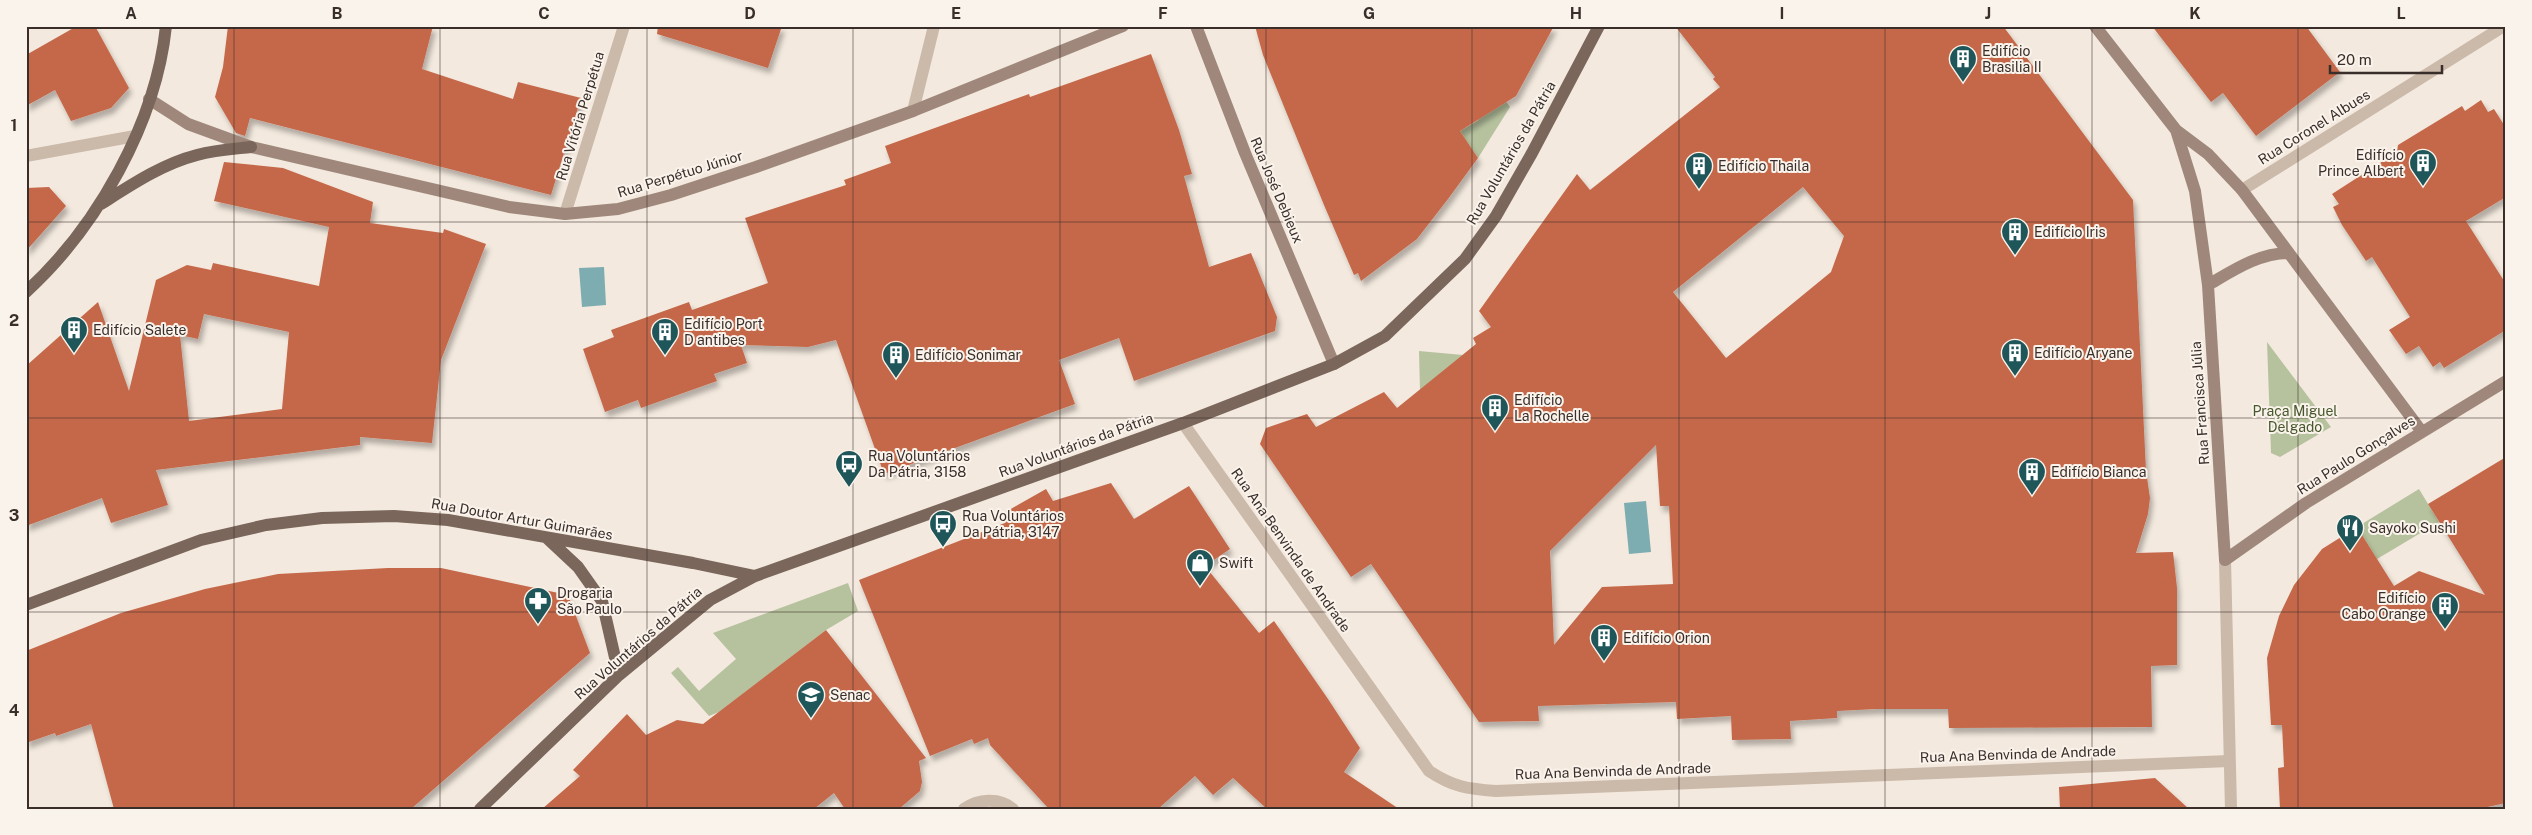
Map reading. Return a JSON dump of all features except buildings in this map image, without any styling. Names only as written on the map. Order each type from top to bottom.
[{"type":"main road","points":[[26,292],[67,252],[100,204],[135,136],[149,98],[166,26]]},
{"type":"main road","name":"Rua Voluntários da Pátria","points":[[480,809],[619,675],[710,600],[755,576],[1183,423],[1334,364],[1386,336],[1465,259],[1496,216],[1532,153],[1598,26]]},
{"type":"main road","points":[[100,204],[146,176],[174,163],[204,153],[251,147]]},
{"type":"main road","name":"Rua Doutor Artur Guimarães","points":[[26,605],[201,540],[266,525],[322,518],[394,516],[448,520],[693,563],[755,576]]},
{"type":"main road","points":[[548,538],[578,566],[602,601],[619,675]]},
{"type":"street","name":"Rua Vitória Perpétua","points":[[565,214],[624,26]]},
{"type":"street","points":[[913,111],[934,26]]},
{"type":"street","name":"Rua Perpétuo Júnior","points":[[149,98],[188,124],[251,147],[510,207],[565,214],[618,209],[670,195],[913,111],[1123,26]]},
{"type":"street","name":"Rua José Debieux","points":[[1196,26],[1211,70],[1334,364]]},
{"type":"street","name":"Rua Francisca Júlia","points":[[2095,26],[2176,130],[2195,191],[2208,285],[2225,560],[2231,809]]},
{"type":"street","name":"Rua Coronel Albues","points":[[2242,190],[2504,26]]},
{"type":"street","points":[[2176,130],[2208,154],[2242,190],[2422,432]]},
{"type":"street","points":[[26,156],[135,136]]},
{"type":"street","points":[[2208,285],[2257,259],[2275,253],[2289,253]]},
{"type":"street","name":"Rua Paulo Gonçalves","points":[[2225,560],[2306,503],[2506,381]]},
{"type":"street","name":"Rua Ana Benvinda de Andrade","points":[[1183,423],[1428,771],[1447,784],[1466,789],[1496,791],[2229,761]]},
{"type":"street","points":[[964,809],[983,801],[996,801],[1013,809]]},
{"type":"green space","points":[[1502,96],[1510,107],[1478,158],[1460,131],[1477,121]]},
{"type":"green space","name":"Praça Miguel Delgado","points":[[2267,342],[2331,427],[2280,457],[2271,453]]},
{"type":"green space","points":[[1419,351],[1463,355],[1420,390]]},
{"type":"green space","points":[[2419,489],[2439,522],[2377,559],[2357,527]]},
{"type":"green space","points":[[848,583],[858,611],[826,630],[719,712],[709,716],[671,673],[678,667],[699,691],[736,659],[713,633]]},
{"type":"water","points":[[604,267],[606,305],[582,307],[579,268]]},
{"type":"water","points":[[1646,501],[1651,552],[1629,554],[1624,503]]},
{"type":"place","name":"Edifício Brasilia II","points":[[1963,83]]},
{"type":"place","name":"Edifício Prince Albert","points":[[2423,187]]},
{"type":"place","name":"Edifício Thaila","points":[[1699,190]]},
{"type":"place","name":"Edifício Iris","points":[[2015,256]]},
{"type":"place","name":"Edifício Salete","points":[[74,354]]},
{"type":"place","name":"Edifício Port D antibes","points":[[665,356]]},
{"type":"place","name":"Edifício Aryane","points":[[2015,377]]},
{"type":"place","name":"Edifício Sonimar","points":[[896,379]]},
{"type":"place","name":"Edifício La Rochelle","points":[[1495,432]]},
{"type":"place","name":"Rua Voluntários Da Pátria, 3158","points":[[849,488]]},
{"type":"place","name":"Edifício Bianca","points":[[2032,496]]},
{"type":"place","name":"Rua Voluntários Da Pátria, 3147","points":[[943,548]]},
{"type":"place","name":"Sayoko Sushi","points":[[2350,552]]},
{"type":"place","name":"Swift","points":[[1200,587]]},
{"type":"place","name":"Drogaria São Paulo","points":[[538,625]]},
{"type":"place","name":"Edifício Cabo Orange","points":[[2445,630]]},
{"type":"place","name":"Edifício Orion","points":[[1604,662]]},
{"type":"place","name":"Senac","points":[[811,719]]}]
